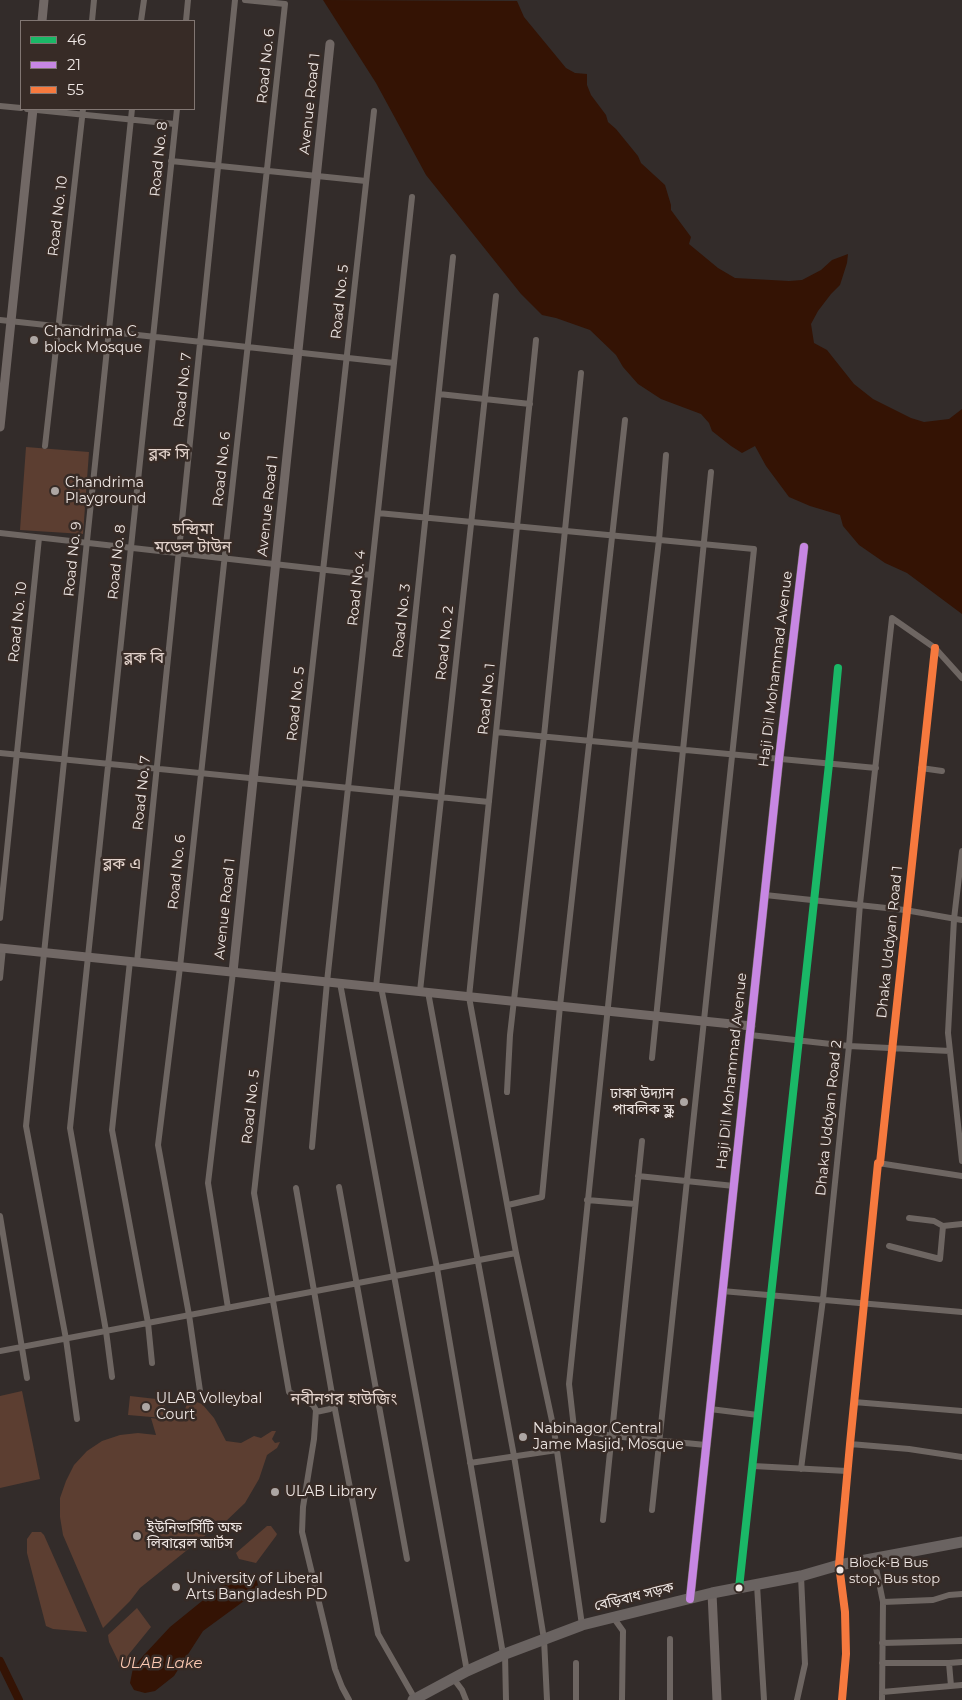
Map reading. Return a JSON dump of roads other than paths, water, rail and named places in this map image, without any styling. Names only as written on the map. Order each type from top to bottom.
[{"type":"highway","name":"বেড়িবাধ সড়ক","points":[[414,1700],[453,1678],[504,1654],[582,1625],[712,1593],[800,1576],[839,1565],[962,1542]]},
{"type":"street","points":[[42,20],[44,0]]},
{"type":"street","points":[[92,20],[94,0]]},
{"type":"street","points":[[141,20],[144,0]]},
{"type":"street","points":[[186,20],[188,0]]},
{"type":"street","name":"Road No. 7","points":[[152,1363],[148,1323],[112,1130],[157,769],[235,0]]},
{"type":"street","name":"Road No. 6","points":[[200,1392],[189,1315],[158,1145],[180,966],[285,4],[245,0]]},
{"type":"street","name":"Avenue Road 1","points":[[233,972],[330,44]]},
{"type":"street","points":[[0,106],[20,108]]},
{"type":"street","points":[[0,428],[33,110]]},
{"type":"street","points":[[50,110],[83,112],[131,120],[175,124]]},
{"type":"street","name":"Road No. 9","points":[[77,1419],[66,1339],[26,1126],[132,110]]},
{"type":"street","name":"Road No. 8","points":[[112,1377],[106,1331],[70,1128],[177,110]]},
{"type":"street","name":"Road No. 5","points":[[316,1412],[313,1406],[289,1392],[254,1193],[374,111]]},
{"type":"street","name":"Road No. 10","points":[[45,446],[83,112]]},
{"type":"street","points":[[171,161],[366,181]]},
{"type":"street","name":"Road No. 4","points":[[312,1147],[327,982],[412,197]]},
{"type":"street","name":"Road No. 3","points":[[453,257],[396,793],[378,987],[437,1268],[504,1654],[506,1700]]},
{"type":"street","name":"Road No. 2","points":[[496,296],[441,797],[424,992],[478,1260],[514,1456],[544,1639],[547,1700]]},
{"type":"street","points":[[0,320],[394,363]]},
{"type":"street","name":"Road No. 1","points":[[536,340],[469,996],[516,1253],[554,1430],[582,1625]]},
{"type":"street","points":[[507,1092],[510,1035],[544,736],[581,373]]},
{"type":"street","points":[[439,394],[530,404]]},
{"type":"street","points":[[508,1205],[542,1197],[560,1006],[625,420]]},
{"type":"street","points":[[574,1428],[569,1384],[635,745],[659,540],[666,455]]},
{"type":"street","points":[[652,1058],[711,472]]},
{"type":"street","points":[[378,513],[754,549],[652,1510]]},
{"type":"street","points":[[0,533],[371,575]]},
{"type":"street","name":"Road No. 10","points":[[0,918],[39,538]]},
{"type":"street","name":"Haji Dil Mohammad Avenue","points":[[690,1599],[779,759],[804,547]]},
{"type":"street","name":"Dhaka Uddyan Road 2","points":[[801,1469],[823,1299],[849,1046],[860,904],[892,618],[934,648]]},
{"type":"street","points":[[934,648],[962,678]]},
{"type":"street","name":"Dhaka Uddyan Road 1","points":[[842,1700],[846,1654],[845,1612],[839,1565],[847,1471],[878,1163],[880,1164],[934,648]]},
{"type":"street","points":[[739,1588],[838,668]]},
{"type":"street","points":[[496,732],[876,768]]},
{"type":"street","points":[[0,753],[489,802]]},
{"type":"street","points":[[921,768],[942,771]]},
{"type":"street","points":[[962,851],[954,919],[948,1033],[962,1161]]},
{"type":"street","points":[[765,895],[860,904],[962,920]]},
{"type":"street","points":[[0,978],[2,948],[704,1021],[799,1040],[849,1046],[950,1051]]},
{"type":"street","points":[[228,1308],[208,1183],[233,972]]},
{"type":"street","points":[[340,983],[467,1671]]},
{"type":"street","points":[[603,1520],[642,1141]]},
{"type":"street","points":[[878,1163],[962,1176]]},
{"type":"street","points":[[638,1176],[734,1186]]},
{"type":"street","points":[[339,1187],[407,1560]]},
{"type":"street","points":[[296,1188],[334,1404],[378,1634],[414,1700]]},
{"type":"street","points":[[587,1200],[635,1204]]},
{"type":"street","points":[[0,1216],[27,1378]]},
{"type":"street","points":[[909,1218],[934,1221],[943,1226],[962,1224]]},
{"type":"street","points":[[889,1246],[940,1258],[943,1226]]},
{"type":"street","points":[[0,1352],[516,1253]]},
{"type":"street","points":[[722,1291],[962,1312]]},
{"type":"street","points":[[854,1402],[962,1411]]},
{"type":"street","points":[[334,1404],[330,1409],[316,1412],[314,1439],[303,1507],[302,1532],[335,1669],[349,1700]]},
{"type":"street","points":[[710,1409],[758,1415]]},
{"type":"street","points":[[554,1430],[574,1428],[612,1436],[706,1445]]},
{"type":"street","points":[[850,1444],[909,1448],[962,1457]]},
{"type":"street","points":[[470,1463],[557,1450]]},
{"type":"street","points":[[753,1466],[847,1471]]},
{"type":"street","points":[[874,1558],[883,1602],[882,1700]]},
{"type":"street","points":[[797,1700],[805,1664],[800,1576]]},
{"type":"street","points":[[757,1585],[764,1700]]},
{"type":"street","points":[[712,1593],[717,1700]]},
{"type":"street","points":[[883,1602],[933,1600],[949,1595],[962,1594]]},
{"type":"street","points":[[613,1617],[623,1631],[622,1700]]},
{"type":"street","points":[[670,1639],[670,1700]]},
{"type":"street","points":[[882,1643],[962,1642]]},
{"type":"street","points":[[949,1662],[951,1686]]},
{"type":"street","points":[[882,1663],[962,1662]]},
{"type":"street","points":[[576,1663],[576,1700]]},
{"type":"street","points":[[453,1678],[462,1690],[466,1700]]},
{"type":"street","points":[[882,1692],[962,1685]]},
{"type":"water","points":[[323,0],[517,1],[524,17],[566,68],[575,73],[587,74],[587,85],[591,95],[606,115],[608,122],[638,156],[641,163],[665,185],[671,210],[691,237],[689,244],[718,268],[735,278],[802,280],[821,270],[832,260],[848,254],[840,285],[818,311],[811,324],[814,343],[827,350],[854,384],[873,399],[911,418],[924,422],[949,419],[962,409],[962,614],[907,573],[885,563],[859,545],[843,526],[840,515],[789,497],[766,466],[755,446],[742,453],[712,431],[709,423],[701,414],[661,399],[638,384],[623,367],[616,355],[590,330],[542,315],[521,294],[426,175],[376,83]]},
{"type":"water","name":"ULAB Lake","points":[[239,1571],[253,1576],[257,1581],[259,1590],[203,1631],[174,1676],[155,1691],[145,1693],[134,1690],[130,1683],[133,1668],[143,1656],[170,1627]]},
{"type":"waterway","points":[[0,1661],[19,1700]]},
{"type":"place","name":"Chandrima C block Mosque","points":[[34,340]]},
{"type":"place","name":"Chandrima Playground","points":[[55,491]]},
{"type":"place","name":"ঢাকা উদ্যান পাবলিক স্কুল","points":[[684,1102]]},
{"type":"place","name":"ULAB Volleybal Court","points":[[146,1407]]},
{"type":"place","name":"Nabinagor Central Jame Masjid, Mosque","points":[[523,1437]]},
{"type":"place","name":"ULAB Library","points":[[275,1492]]},
{"type":"place","name":"ইউনিভার্সিটি অফ লিবারেল আর্টস","points":[[137,1536]]},
{"type":"place","name":"Block-B Bus stop, Bus stop","points":[[840,1570]]},
{"type":"place","name":"University of Liberal Arts Bangladesh PD","points":[[176,1587]]},
{"type":"district","name":"ব্লক সি","points":[[169,454]]},
{"type":"district","name":"চন্দ্রিমা মডেল টাউন","points":[[193,538]]},
{"type":"district","name":"ব্লক বি","points":[[144,658]]},
{"type":"district","name":"ব্লক এ","points":[[122,864]]},
{"type":"district","name":"নবীনগর হাউজিং","points":[[344,1399]]}]
